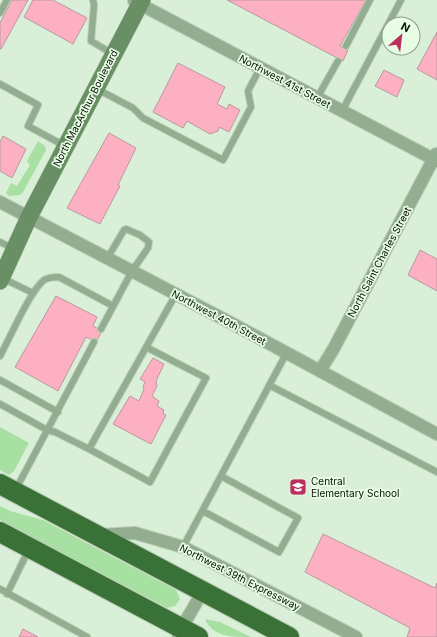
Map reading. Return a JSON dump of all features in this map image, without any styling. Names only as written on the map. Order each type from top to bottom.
[{"type":"highway","points":[[7,488],[289,637]]},
{"type":"highway","points":[[0,532],[185,634]]},
{"type":"main road","name":"North MacArthur Boulevard","points":[[1,273],[113,54],[138,1]]},
{"type":"main road","name":"North MacArthur Boulevard","points":[[1,273],[5,244],[29,217]]},
{"type":"street","name":"Northwest 41st Street","points":[[138,1],[260,68],[436,158]]},
{"type":"street","name":"North Saint Charles Street","points":[[320,372],[436,158]]},
{"type":"street","name":"Northwest 40th Street","points":[[0,202],[287,352],[320,372],[437,434]]},
{"type":"street","name":"Northwest 39th Expressway","points":[[96,535],[135,533],[183,547],[356,637]]},
{"type":"street","points":[[185,634],[203,591]]},
{"type":"lane","points":[[0,13],[7,0]]},
{"type":"lane","points":[[346,46],[370,0]]},
{"type":"lane","points":[[342,111],[401,0]]},
{"type":"lane","points":[[94,3],[91,41],[113,54]]},
{"type":"lane","points":[[317,98],[338,61]]},
{"type":"lane","points":[[95,89],[133,108],[143,118],[223,160],[251,106],[248,91],[260,68]]},
{"type":"lane","points":[[0,84],[38,105],[28,126],[65,146]]},
{"type":"lane","points":[[101,329],[132,271],[144,255],[149,244],[146,239],[140,235],[130,230],[124,230],[107,259]]},
{"type":"lane","points":[[1,273],[33,293]]},
{"type":"lane","points":[[0,356],[33,293],[43,281],[49,277],[59,277],[113,306]]},
{"type":"lane","points":[[89,449],[176,294]]},
{"type":"lane","points":[[7,488],[58,412],[94,342]]},
{"type":"lane","points":[[0,404],[47,430],[55,432],[89,449],[150,482],[206,378],[146,347]]},
{"type":"lane","points":[[183,547],[287,352]]},
{"type":"lane","points":[[0,380],[58,412]]},
{"type":"lane","points":[[269,385],[437,472]]},
{"type":"lane","points":[[203,511],[280,552],[298,518],[221,476]]},
{"type":"lane","points":[[7,594],[30,548]]},
{"type":"lane","points":[[0,589],[87,637]]},
{"type":"green space","points":[[38,141],[45,146],[46,150],[23,192],[20,195],[9,196],[6,193],[11,183],[17,186],[30,165],[27,161]]},
{"type":"green space","points":[[0,427],[29,443],[14,471],[9,475],[0,470]]},
{"type":"green space","points":[[0,506],[10,511],[43,520],[176,590],[180,599],[175,606],[167,608],[0,520]]},
{"type":"green space","points":[[205,619],[220,622],[251,637],[236,637],[218,633],[208,625]]},
{"type":"building","points":[[12,0],[28,0],[0,49],[0,23]]},
{"type":"building","points":[[33,0],[53,0],[87,18],[73,44],[24,17]]},
{"type":"building","points":[[227,0],[366,0],[340,46],[348,50],[343,61]]},
{"type":"building","points":[[437,32],[437,80],[417,69]]},
{"type":"building","points":[[178,63],[225,87],[217,104],[227,109],[229,104],[240,110],[229,132],[219,127],[218,131],[210,134],[187,121],[183,128],[153,112]]},
{"type":"building","points":[[384,70],[404,80],[397,97],[375,86]]},
{"type":"building","points":[[109,133],[136,148],[118,185],[120,186],[100,224],[67,208]]},
{"type":"building","points":[[3,136],[26,149],[12,178],[0,171],[0,142]]},
{"type":"building","points":[[420,250],[437,259],[437,291],[408,275]]},
{"type":"building","points":[[56,296],[97,317],[93,326],[102,331],[96,342],[86,337],[58,391],[15,367]]},
{"type":"building","points":[[153,358],[164,364],[156,381],[157,386],[152,396],[159,401],[157,406],[164,410],[163,414],[166,415],[151,444],[113,424],[130,396],[139,401],[145,382],[140,379]]},
{"type":"building","points":[[323,534],[435,588],[437,583],[437,637],[407,637],[410,628],[305,572]]},
{"type":"building","points":[[23,629],[38,637],[19,637]]},
{"type":"place","name":"Central Elementary School","points":[[298,487]]}]
